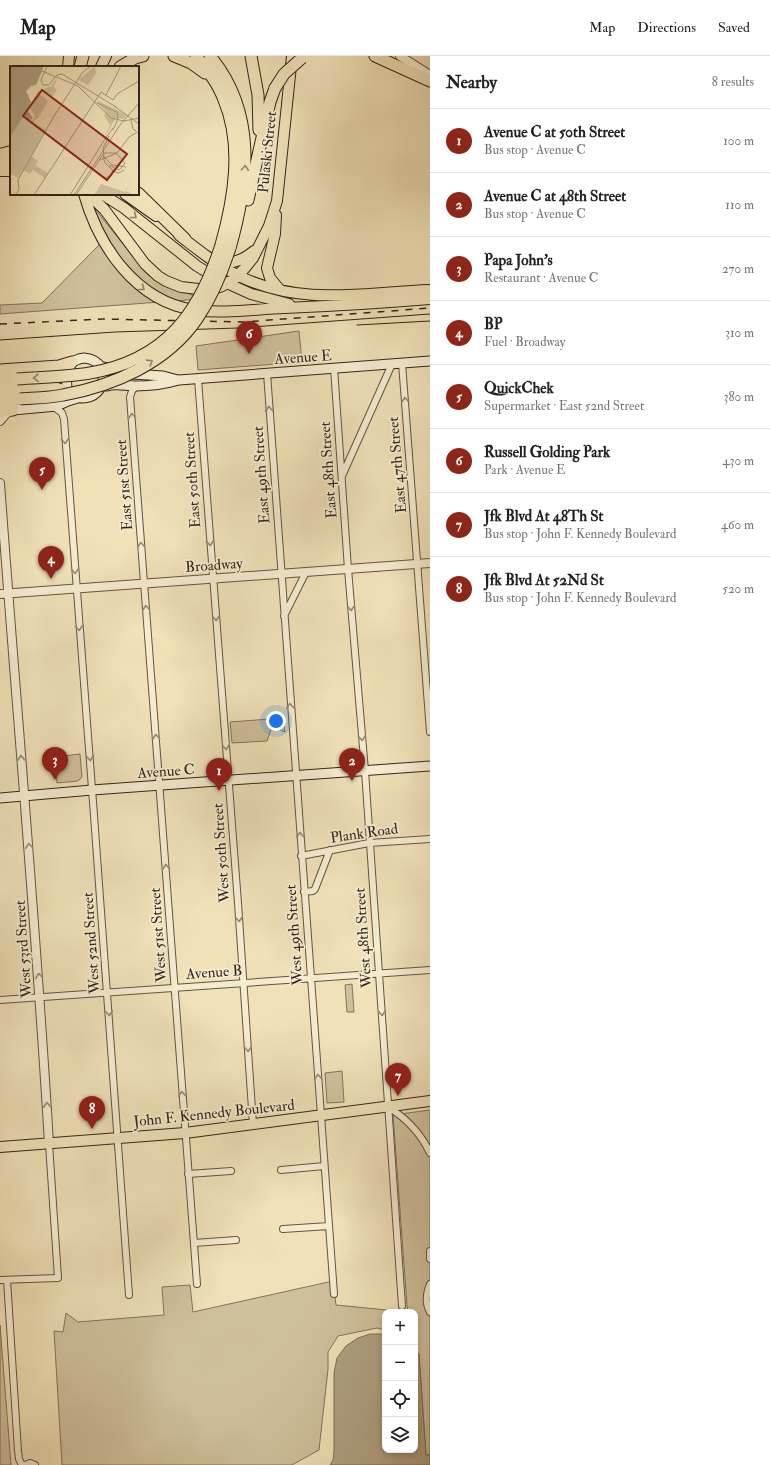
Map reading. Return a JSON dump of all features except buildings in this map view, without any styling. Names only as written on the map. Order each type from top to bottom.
[{"type":"highway","points":[[80,66],[83,56]]},
{"type":"highway","points":[[122,66],[143,56]]},
{"type":"highway","points":[[174,56],[183,59],[198,68],[220,90]]},
{"type":"highway","points":[[196,56],[209,72],[220,90],[230,120],[235,156],[226,246]]},
{"type":"highway","points":[[0,401],[61,395],[97,387],[131,373],[160,356],[184,335],[197,319],[213,292],[226,246],[238,218],[246,156],[241,117],[234,96],[223,72],[210,56]]},
{"type":"highway","points":[[251,56],[257,81],[259,111],[258,158]]},
{"type":"highway","points":[[375,56],[430,81]]},
{"type":"highway","points":[[0,380],[99,371],[129,361],[156,347],[177,329],[189,314],[207,283],[249,196],[270,102],[275,88],[284,74],[300,57]]},
{"type":"highway","points":[[139,195],[185,239]]},
{"type":"highway","points":[[0,370],[59,366],[70,367],[63,378],[55,383],[38,388]]},
{"type":"highway","points":[[0,390],[38,388],[60,389],[73,395]]},
{"type":"highway","points":[[0,411],[13,410]]},
{"type":"main road","points":[[68,66],[69,56]]},
{"type":"main road","points":[[101,66],[106,56]]},
{"type":"main road","name":"Pulaski Street","points":[[227,284],[238,276],[250,263],[269,226],[277,201],[300,57]]},
{"type":"main road","points":[[0,154],[10,151]]},
{"type":"main road","points":[[84,195],[98,231],[116,260],[130,277],[147,292],[166,302],[186,309],[217,311],[340,306],[430,299]]},
{"type":"main road","points":[[89,195],[104,209],[151,270],[162,279],[173,285],[197,289],[213,289],[227,284]]},
{"type":"main road","points":[[104,195],[124,208],[210,274],[227,284],[264,298],[290,304],[315,306]]},
{"type":"main road","points":[[126,195],[146,208],[211,260],[238,276],[281,291],[304,295],[328,296],[430,290]]},
{"type":"main road","points":[[277,201],[276,227],[267,268],[268,275],[272,282],[281,291]]},
{"type":"main road","name":"Pulaski Street","points":[[211,260],[234,262],[245,258],[258,248]]},
{"type":"main road","points":[[197,289],[205,283],[210,274],[211,260]]},
{"type":"main road","points":[[13,410],[54,407],[73,395],[90,397],[98,392],[103,384],[104,374],[97,362],[84,358],[70,367],[66,384],[73,395]]},
{"type":"main road","name":"Avenue E","points":[[98,392],[113,384],[136,386],[164,384],[179,380],[198,378],[430,361]]},
{"type":"main road","name":"Avenue E","points":[[97,362],[114,372],[163,376],[179,380]]},
{"type":"main road","name":"Avenue C","points":[[0,798],[430,766]]},
{"type":"main road","name":"John F. Kennedy Boulevard","points":[[0,1147],[185,1133],[430,1102]]},
{"type":"street","points":[[400,56],[430,75]]},
{"type":"street","name":"East 47th Street","points":[[402,363],[430,732]]},
{"type":"street","points":[[341,477],[392,364]]},
{"type":"street","name":"East 48th Street","points":[[334,368],[348,569]]},
{"type":"street","name":"East 49th Street","points":[[267,373],[280,574]]},
{"type":"street","name":"East 50th Street","points":[[198,378],[212,579]]},
{"type":"street","name":"East 51st Street","points":[[136,386],[130,397],[144,584]]},
{"type":"street","name":"West 52nd Street","points":[[54,407],[62,413],[64,420],[129,1295]]},
{"type":"street","points":[[0,421],[6,414],[13,410]]},
{"type":"street","name":"West 53rd Street","points":[[0,482],[4,594],[24,796],[41,997],[58,1278],[7,1280]]},
{"type":"street","name":"Broadway","points":[[4,594],[430,563]]},
{"type":"street","name":"West 48th Street","points":[[348,569],[365,771],[402,1306]]},
{"type":"street","points":[[284,617],[306,572]]},
{"type":"street","name":"West 49th Street","points":[[280,574],[334,1294]]},
{"type":"street","name":"West 50th Street","points":[[212,579],[229,781],[253,1124]]},
{"type":"street","name":"West 51st Street","points":[[144,584],[197,1284]]},
{"type":"street","name":"Plank Road","points":[[301,856],[369,843],[430,839]]},
{"type":"street","points":[[304,892],[313,891],[315,889],[330,850]]},
{"type":"street","name":"Avenue B","points":[[0,1000],[430,970]]},
{"type":"street","points":[[388,1107],[397,1112],[414,1129],[430,1153]]},
{"type":"street","points":[[281,1170],[324,1166]]},
{"type":"street","points":[[188,1174],[231,1171]]},
{"type":"street","points":[[283,1229],[329,1226]]},
{"type":"street","points":[[194,1242],[236,1240]]},
{"type":"street","points":[[430,1251],[430,1259]]},
{"type":"street","points":[[0,1280],[7,1280],[19,1459],[23,1465],[30,1463],[35,1465]]},
{"type":"street","points":[[430,1284],[427,1291],[426,1300],[430,1312]]},
{"type":"shaded area","points":[[87,202],[91,204],[147,274],[200,299],[0,314],[0,305],[42,303],[99,245]]},
{"type":"shaded area","points":[[299,331],[302,362],[198,370],[196,346]]},
{"type":"shaded area","points":[[283,718],[285,732],[272,727],[267,741],[232,743],[230,722]]},
{"type":"shaded area","points":[[80,754],[82,777],[78,781],[57,783],[55,757]]},
{"type":"shaded area","points":[[352,984],[354,1012],[347,1012],[345,985]]},
{"type":"shaded area","points":[[342,1071],[344,1102],[327,1103],[325,1073]]},
{"type":"shaded area","points":[[430,1110],[430,1455],[426,1455],[418,1353],[418,1309],[408,1309],[407,1305],[393,1115]]},
{"type":"shaded area","points":[[333,1281],[336,1305],[382,1310],[382,1329],[377,1328],[338,1336],[328,1352],[328,1369],[319,1450],[292,1465],[62,1465],[54,1331],[63,1332],[66,1313],[78,1322],[164,1315],[162,1287],[190,1285],[193,1312]]},
{"type":"shaded area","points":[[0,1325],[11,1465],[0,1465]]},
{"type":"shaded area","points":[[370,1334],[382,1334],[382,1453],[418,1453],[418,1353],[419,1355],[426,1455],[430,1455],[430,1465],[330,1465],[333,1460],[334,1452],[334,1373],[337,1358],[346,1346],[358,1338]]},
{"type":"tram line","points":[[0,340],[115,332],[238,328],[430,314]]},
{"type":"tram line","points":[[357,325],[430,321]]},
{"type":"railway","points":[[0,324],[103,319],[244,322],[430,308]]},
{"type":"place","name":"Russell Golding Park","points":[[249,354]]},
{"type":"place","name":"QuickChek","points":[[42,490]]},
{"type":"place","name":"BP","points":[[51,579]]},
{"type":"place","name":"Papa John's","points":[[55,780]]},
{"type":"place","name":"Avenue C at 48th Street","points":[[352,781]]},
{"type":"place","name":"Avenue C at 50th Street","points":[[219,791]]},
{"type":"place","name":"Jfk Blvd At 48Th St","points":[[398,1096]]},
{"type":"place","name":"Jfk Blvd At 52Nd St","points":[[92,1129]]}]
